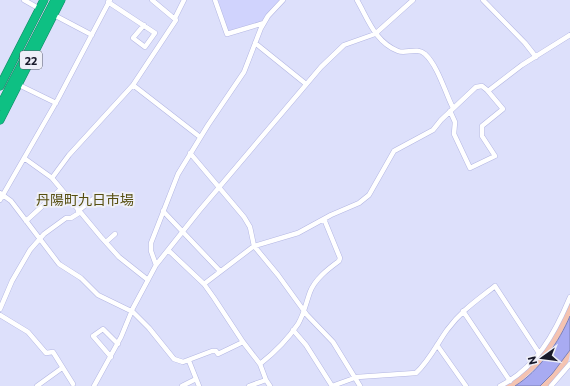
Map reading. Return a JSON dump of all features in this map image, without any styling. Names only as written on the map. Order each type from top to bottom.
[{"type":"highway","name":"22","points":[[0,86],[2,76],[44,0]]},
{"type":"highway","points":[[0,97],[49,0]]},
{"type":"highway","points":[[0,106],[45,18],[56,0]]},
{"type":"highway","points":[[0,113],[56,0]]},
{"type":"highway","name":"22","points":[[0,120],[61,0]]},
{"type":"street","points":[[24,0],[40,9]]},
{"type":"street","points":[[152,0],[175,18]]},
{"type":"street","points":[[52,178],[69,155],[133,85],[176,20],[175,18],[184,0]]},
{"type":"street","points":[[215,0],[227,34],[264,23]]},
{"type":"street","points":[[156,266],[150,246],[178,174],[190,153],[244,72],[264,23],[284,0]]},
{"type":"street","points":[[204,284],[254,246],[298,233],[359,203],[368,196],[394,151],[433,130],[451,110],[476,87],[482,86],[488,90],[503,109],[482,126],[482,136],[495,156],[470,168],[454,134],[455,122],[451,110],[435,68],[425,55],[418,51],[399,51],[375,34],[357,0]]},
{"type":"street","points":[[94,386],[118,344],[132,312],[156,266],[183,231],[306,84],[344,45],[375,34],[413,0]]},
{"type":"street","points":[[483,0],[525,43],[536,57]]},
{"type":"street","points":[[0,200],[2,194],[56,104],[109,1],[144,25],[155,33],[145,47],[133,38],[144,25]]},
{"type":"street","points":[[54,15],[92,35]]},
{"type":"street","points":[[488,90],[570,34]]},
{"type":"street","points":[[255,43],[306,84]]},
{"type":"street","points":[[19,85],[56,104]]},
{"type":"street","points":[[133,85],[200,138]]},
{"type":"street","points":[[190,153],[244,217],[250,227],[254,246],[278,274],[304,312],[333,342],[357,378],[360,386]]},
{"type":"street","points":[[24,158],[52,178],[79,212],[119,256],[148,280]]},
{"type":"street","points":[[26,221],[61,190]]},
{"type":"street","points":[[2,194],[11,201],[59,264],[81,278],[98,296],[132,312],[149,328],[174,360],[178,362],[189,361],[212,351],[216,351],[218,354],[243,342]]},
{"type":"street","points":[[0,310],[27,254],[39,239],[66,218],[71,218],[97,196]]},
{"type":"street","points":[[163,211],[220,271]]},
{"type":"street","points":[[260,364],[273,354],[293,330],[304,312],[311,291],[320,277],[339,261],[340,258],[324,219]]},
{"type":"street","points":[[106,242],[115,234]]},
{"type":"street","points":[[168,250],[204,284],[236,329],[243,342],[260,364],[270,386]]},
{"type":"street","points":[[293,330],[306,345],[332,386],[357,378],[416,373],[422,368],[437,345],[463,311],[495,286],[539,353]]},
{"type":"street","points":[[500,386],[510,381],[529,365],[539,353],[559,323],[570,298]]},
{"type":"street","points":[[463,311],[510,381]]},
{"type":"street","points":[[0,315],[28,332],[46,353],[53,352],[73,384]]},
{"type":"street","points":[[111,357],[93,336],[103,329],[118,344]]},
{"type":"street","points":[[437,345],[466,386]]},
{"type":"street","points":[[189,361],[200,386]]},
{"type":"street","points":[[551,386],[570,364]]},
{"type":"street","points":[[37,386],[62,368]]},
{"type":"street","points":[[182,386],[196,378]]},
{"type":"street","points":[[249,386],[266,380]]},
{"type":"shaded area","points":[[217,0],[281,0],[263,21],[228,32]]},
{"type":"shaded area","points":[[570,302],[570,316],[559,338],[539,365],[515,386],[504,386],[516,379],[536,361],[552,339]]},
{"type":"shaded area","points":[[570,350],[570,356],[566,366],[560,374],[549,386],[540,386],[552,374]]},
{"type":"water","points":[[570,316],[570,350],[552,374],[540,386],[515,386],[524,380],[540,364],[554,346]]},
{"type":"district","name":"丹陽町九日市場","points":[[85,199]]}]
